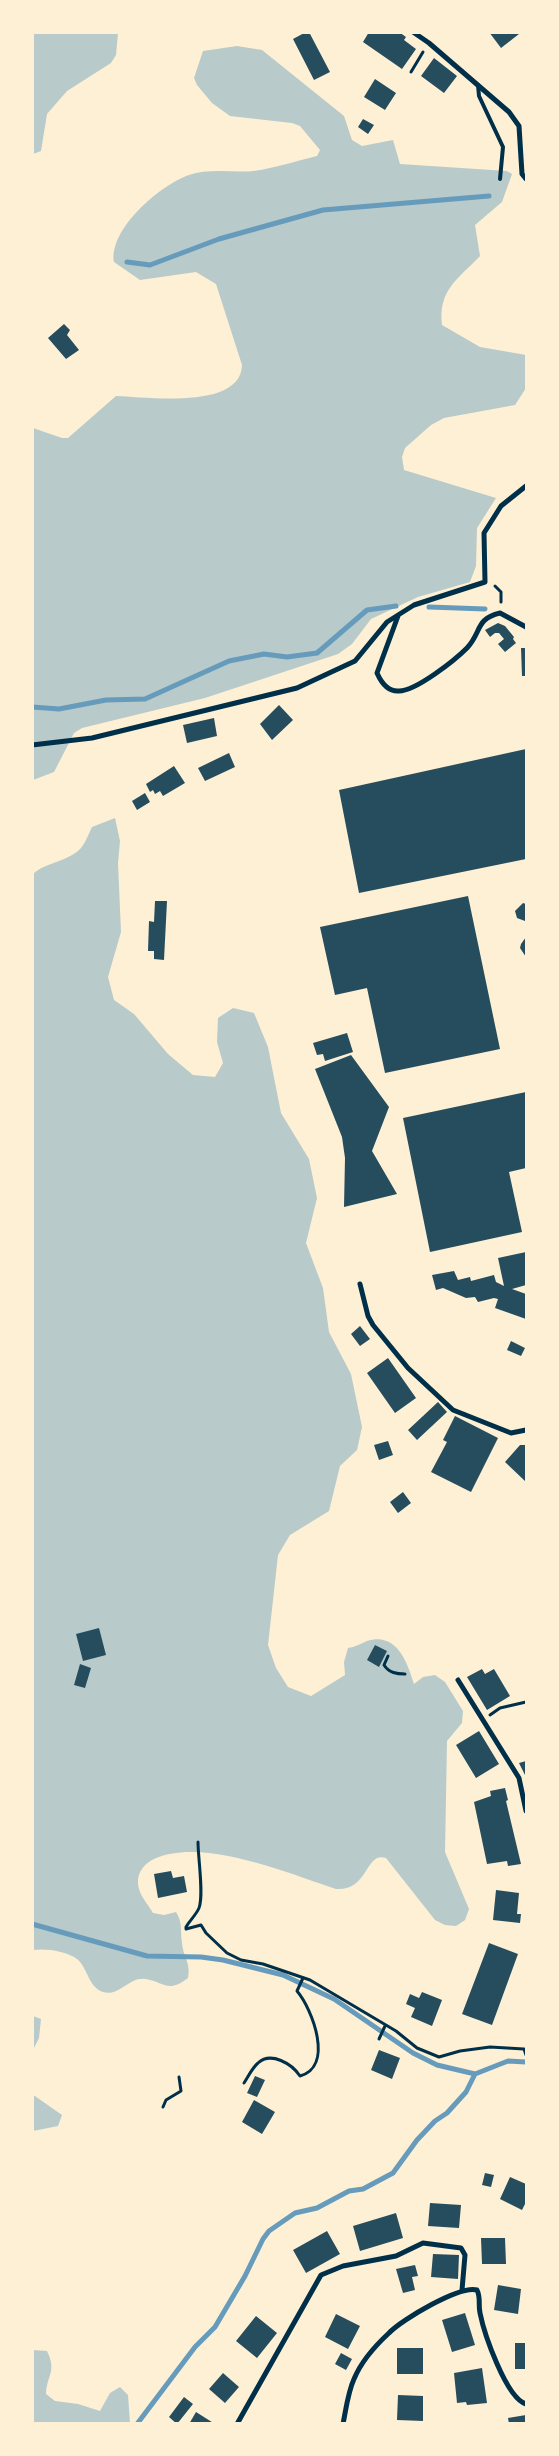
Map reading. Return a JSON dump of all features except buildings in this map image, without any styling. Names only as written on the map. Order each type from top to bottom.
[{"type":"street","points":[[412,32],[429,43],[509,112],[519,126],[522,174],[526,179]]},
{"type":"street","points":[[32,745],[92,738],[297,688],[355,661],[387,622],[414,605],[485,582],[484,533],[501,506],[526,486]]},
{"type":"street","points":[[398,616],[377,673],[382,684],[397,692],[407,690],[440,670],[468,647],[480,623],[490,616],[500,613],[526,627]]},
{"type":"street","points":[[360,1284],[368,1316],[373,1325],[408,1368],[453,1410],[512,1432],[526,1430]]},
{"type":"street","points":[[458,1680],[519,1778],[526,1811]]},
{"type":"street","points":[[237,2424],[320,2276],[343,2266],[396,2256],[423,2244],[461,2248],[465,2255],[462,2290]]},
{"type":"street","points":[[343,2424],[354,2379],[367,2358],[390,2332],[438,2301],[462,2290],[477,2290],[480,2296],[479,2311],[488,2342],[509,2388],[517,2400],[526,2404]]},
{"type":"lane","points":[[478,85],[479,96],[503,146],[500,179]]},
{"type":"path","points":[[411,72],[429,43]]},
{"type":"path","points":[[485,582],[501,592],[500,613]]},
{"type":"path","points":[[388,1656],[384,1665],[387,1670],[398,1674],[405,1674]]},
{"type":"path","points":[[483,1719],[500,1708],[526,1702]]},
{"type":"path","points":[[198,1842],[198,1872],[202,1893],[198,1910],[188,1922],[186,1929],[201,1925],[227,1953],[241,1960],[263,1964],[303,1978],[337,1994],[417,2048],[439,2057],[460,2051],[490,2047],[524,2049],[526,2055]]},
{"type":"path","points":[[244,2083],[260,2061],[267,2059],[280,2060],[293,2066],[300,2076],[309,2073],[315,2067],[319,2053],[315,2033],[307,2005],[297,1991],[303,1978]]},
{"type":"path","points":[[379,2038],[386,2026]]},
{"type":"path","points":[[163,2107],[166,2100],[181,2091],[179,2078]]},
{"type":"shaded area","points":[[33,33],[118,33],[116,55],[111,63],[67,91],[47,114],[41,151],[33,154]]},
{"type":"shaded area","points":[[237,46],[262,50],[344,116],[352,140],[362,146],[393,140],[400,164],[507,171],[512,174],[502,202],[475,225],[480,256],[457,279],[446,294],[443,303],[442,325],[480,347],[526,355],[526,388],[515,405],[444,418],[431,425],[405,448],[402,457],[404,470],[496,498],[477,528],[476,566],[470,582],[418,597],[371,619],[352,644],[338,654],[205,698],[82,728],[74,733],[54,772],[33,780],[33,428],[62,438],[68,438],[116,396],[190,398],[210,395],[226,389],[238,379],[242,365],[216,284],[196,272],[140,280],[114,262],[115,249],[120,236],[128,223],[151,198],[177,180],[189,175],[205,172],[262,170],[317,156],[320,150],[300,126],[292,123],[230,116],[212,103],[197,85],[194,78],[203,51]]},
{"type":"shaded area","points":[[115,818],[120,841],[118,863],[121,932],[108,977],[114,1000],[134,1014],[168,1054],[193,1075],[215,1077],[223,1063],[217,1042],[218,1018],[233,1008],[254,1013],[268,1047],[281,1113],[309,1159],[317,1198],[306,1243],[323,1288],[329,1332],[351,1374],[362,1427],[357,1450],[340,1466],[329,1511],[290,1535],[278,1555],[268,1645],[276,1668],[288,1687],[311,1696],[345,1675],[344,1662],[348,1648],[377,1639],[386,1641],[399,1651],[404,1658],[414,1684],[423,1677],[435,1675],[445,1682],[463,1711],[462,1723],[447,1741],[445,1852],[469,1909],[465,1920],[456,1926],[445,1925],[435,1920],[386,1858],[379,1857],[374,1860],[355,1884],[347,1888],[336,1889],[245,1860],[196,1852],[174,1853],[154,1859],[145,1865],[139,1875],[138,1887],[153,1913],[164,1915],[176,1912],[188,1964],[188,1978],[181,1983],[171,1986],[146,1979],[134,1980],[115,1992],[109,1993],[98,1990],[94,1986],[84,1967],[73,1956],[44,1949],[33,1950],[33,874],[76,853],[83,846],[92,827]]},
{"type":"shaded area","points":[[33,2016],[41,2019],[39,2038],[33,2050]]},
{"type":"shaded area","points":[[32,2094],[62,2115],[58,2126],[33,2131]]},
{"type":"shaded area","points":[[32,2350],[47,2351],[51,2369],[46,2394],[55,2401],[78,2404],[100,2411],[110,2393],[120,2387],[128,2395],[130,2423],[33,2423]]},
{"type":"waterway","points":[[127,262],[150,265],[219,239],[323,210],[489,196]]},
{"type":"waterway","points":[[32,707],[59,709],[106,700],[145,699],[229,661],[264,654],[287,657],[317,653],[367,610],[396,606]]},
{"type":"waterway","points":[[429,607],[485,609]]},
{"type":"waterway","points":[[32,1924],[147,1956],[201,1957],[223,1960],[283,1975],[334,1999],[413,2053],[437,2065],[475,2074]]},
{"type":"waterway","points":[[137,2424],[195,2347],[215,2327],[269,2231],[295,2213],[317,2208],[349,2191],[363,2189],[393,2173],[417,2140],[435,2121],[447,2113],[466,2092],[475,2074],[508,2061],[526,2062]]}]
